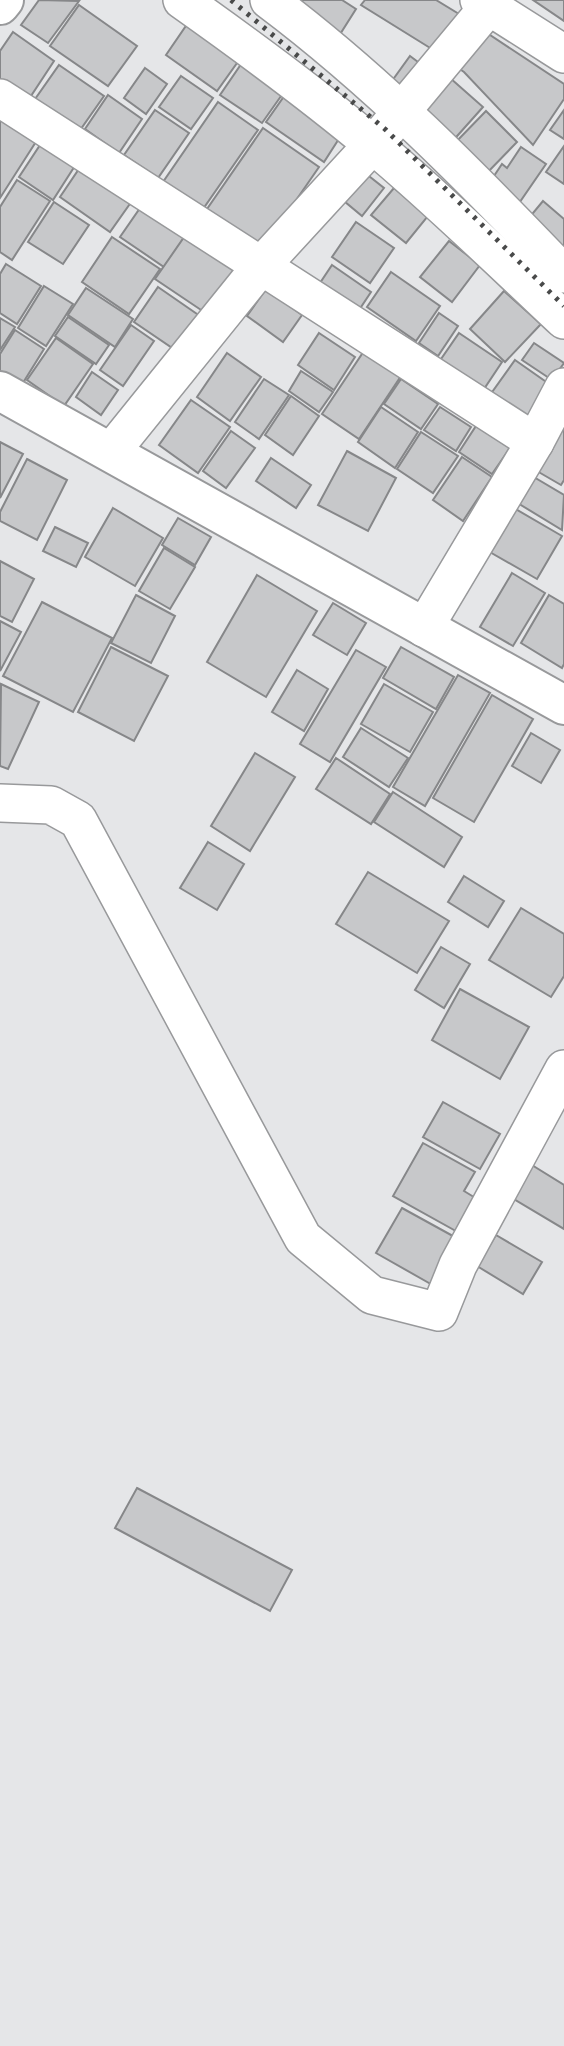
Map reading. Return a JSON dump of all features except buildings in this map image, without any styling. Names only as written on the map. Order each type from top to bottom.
[{"type":"street","points":[[0,5],[4,0]]},
{"type":"street","points":[[182,0],[288,76],[372,144],[432,196],[564,320]]},
{"type":"street","points":[[269,0],[402,111],[496,201],[564,274]]},
{"type":"street","points":[[111,452],[261,266],[402,111],[487,2],[564,54]]},
{"type":"street","points":[[0,99],[535,442]]},
{"type":"street","points":[[424,628],[535,442],[564,387]]},
{"type":"street","points":[[0,391],[564,705]]},
{"type":"street","points":[[0,803],[51,805],[78,820],[303,1238],[372,1295],[439,1312],[458,1265],[564,1069]]},
{"type":"railway","points":[[231,0],[386,130],[564,306]]}]
